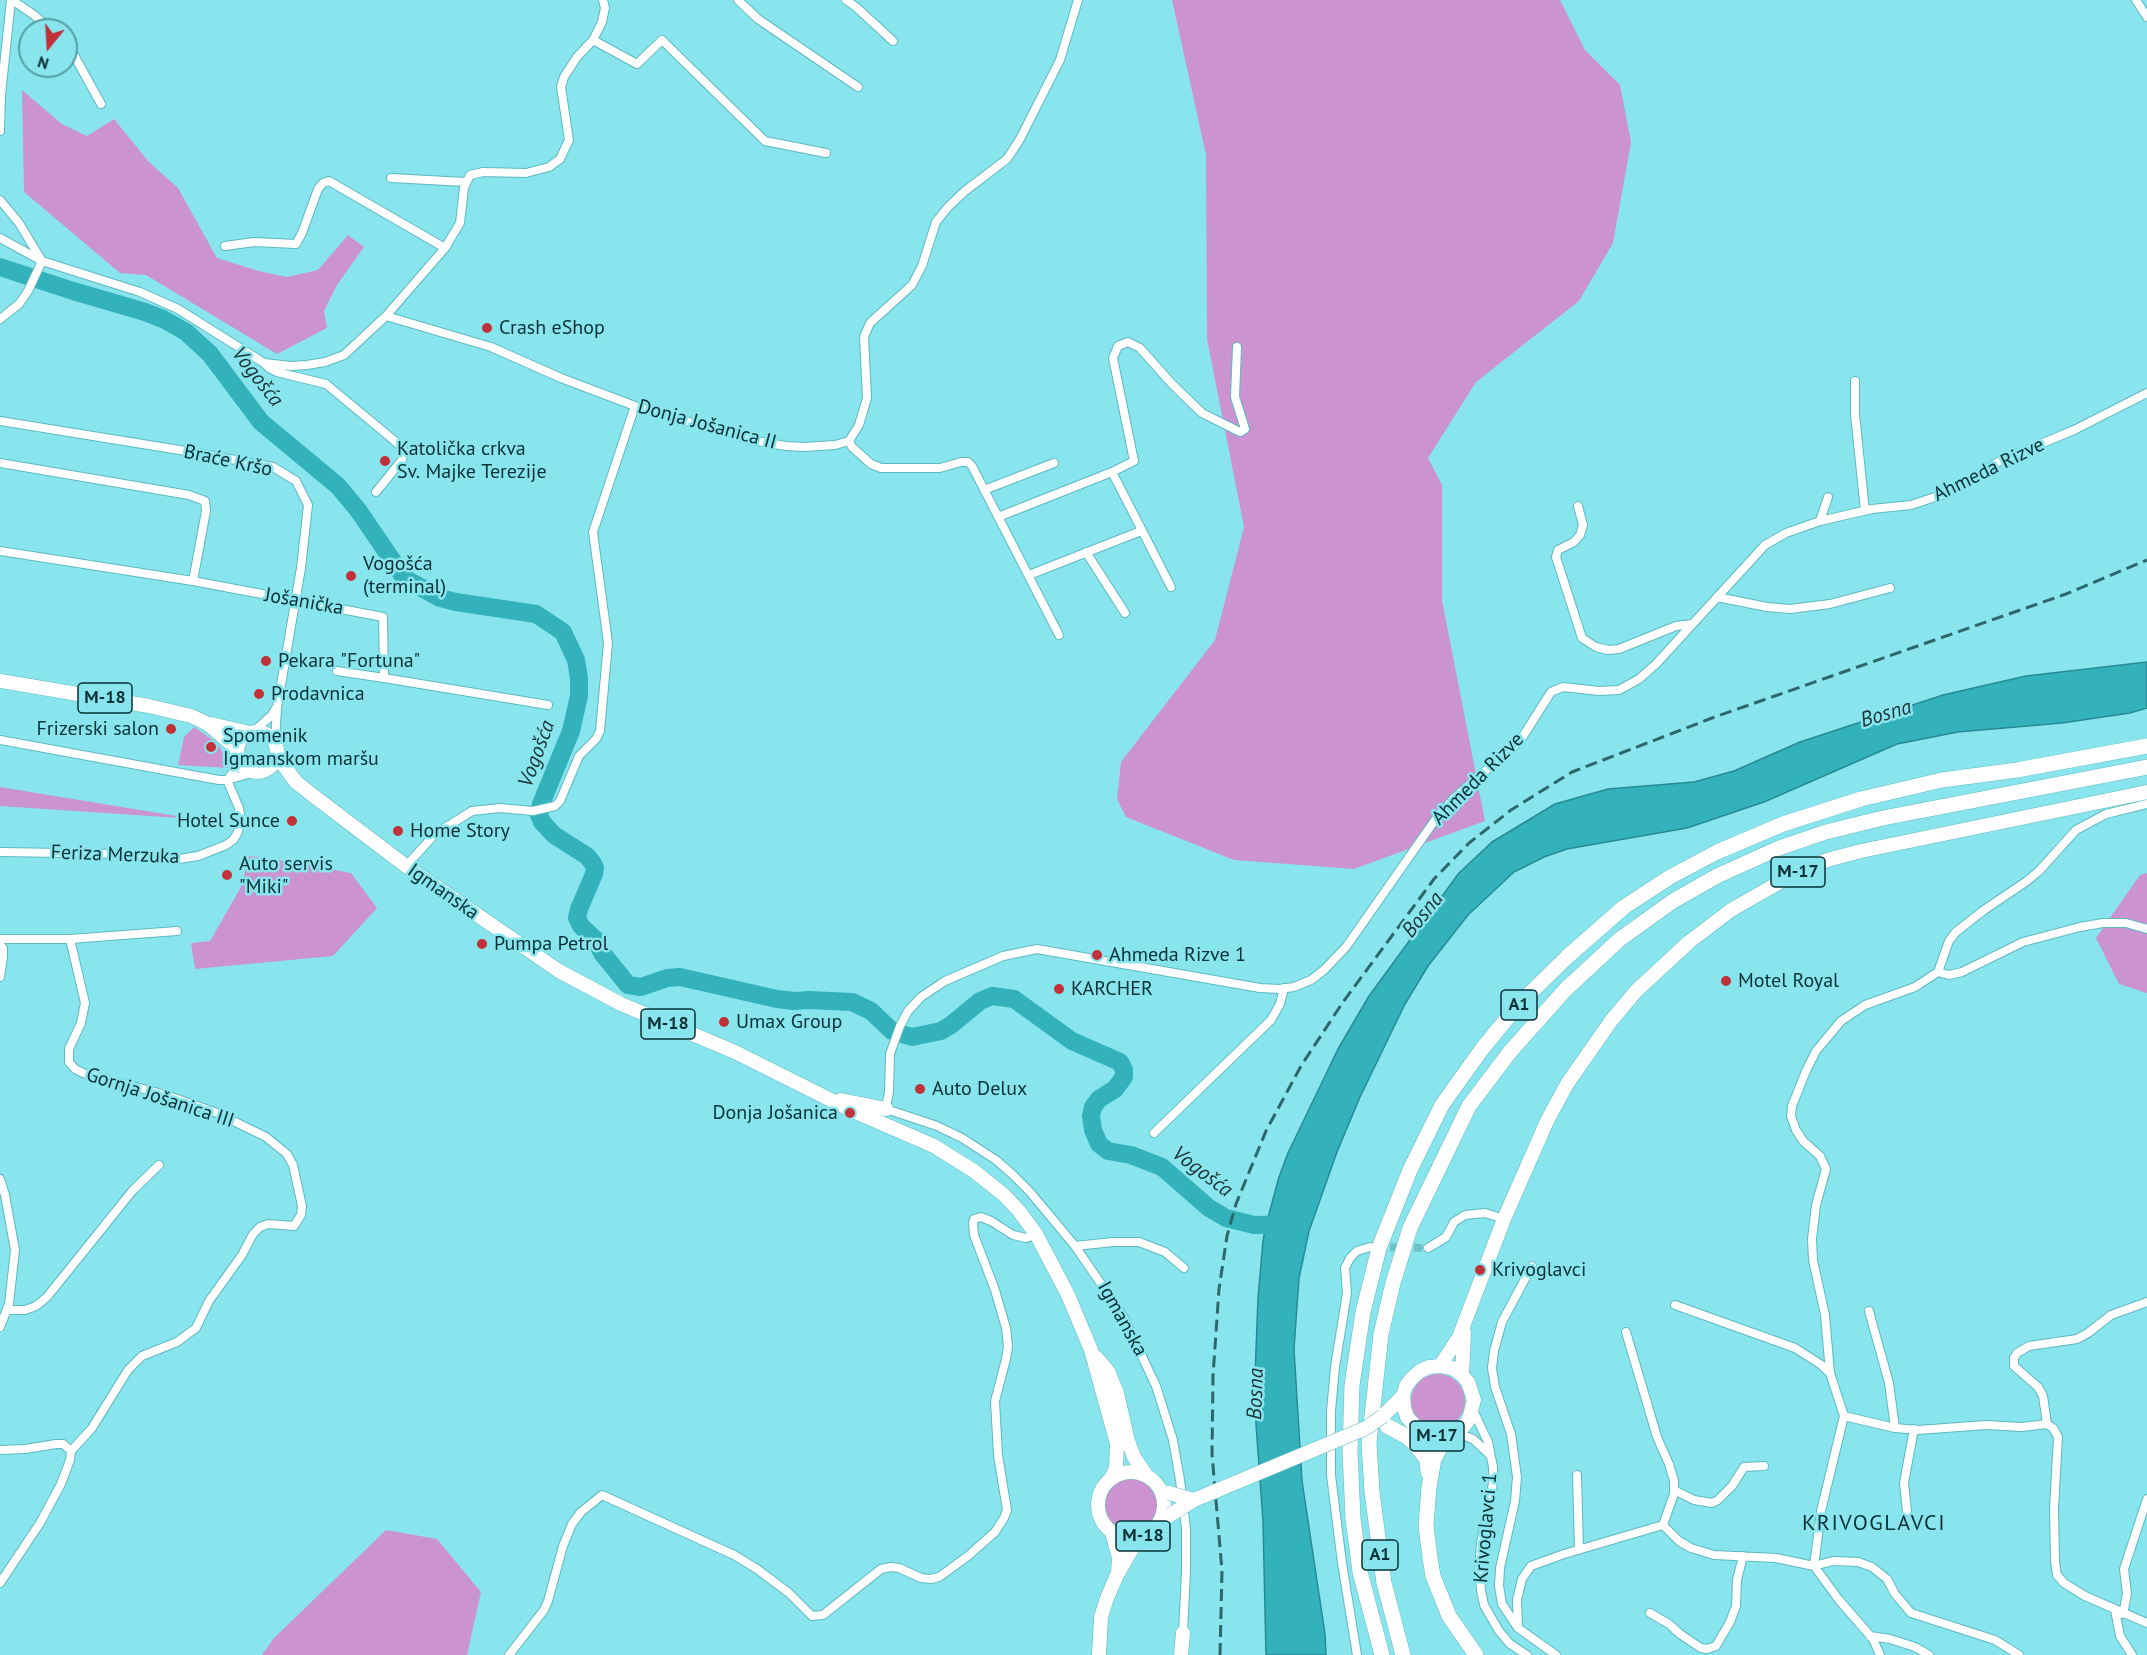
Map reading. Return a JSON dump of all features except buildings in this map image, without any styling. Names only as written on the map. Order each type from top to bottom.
[{"type":"highway","name":"A1","points":[[1382,1655],[1360,1572],[1353,1518],[1350,1452],[1352,1385],[1363,1312],[1379,1248],[1410,1170],[1442,1105],[1482,1049],[1518,1005],[1567,957],[1624,907],[1717,852],[1783,824],[1860,799],[1942,780],[2017,770],[2147,746]]},
{"type":"highway","name":"A1","points":[[1403,1655],[1384,1583],[1372,1492],[1370,1443],[1381,1334],[1393,1283],[1410,1228],[1469,1106],[1509,1053],[1565,990],[1620,939],[1673,901],[1717,876],[1779,848],[1826,832],[1883,818],[2147,767]]},
{"type":"highway","points":[[1385,1423],[1414,1443],[1427,1462]]},
{"type":"highway","points":[[1417,1428],[1426,1451],[1429,1487]]},
{"type":"highway","points":[[1451,1434],[1434,1459],[1426,1525],[1433,1576],[1449,1616],[1476,1655]]},
{"type":"main road","name":"M-18","points":[[0,681],[167,709],[208,724],[266,734],[276,749]]},
{"type":"main road","name":"M-18","points":[[208,724],[237,754],[245,768],[258,772]]},
{"type":"main road","points":[[237,754],[244,737],[252,732]]},
{"type":"main road","points":[[258,772],[272,766],[276,749]]},
{"type":"main road","name":"Igmanska","points":[[276,749],[296,783]]},
{"type":"main road","name":"Igmanska","points":[[258,772],[296,783],[406,866],[574,980],[621,1004],[735,1052],[825,1097]]},
{"type":"main road","name":"M-17","points":[[1165,1518],[1194,1500],[1366,1428],[1385,1423],[1404,1424],[1438,1436],[1451,1434],[1469,1419],[1473,1410],[1472,1391],[1462,1375],[1462,1345],[1465,1326],[1504,1219],[1547,1121],[1591,1047],[1636,992],[1689,942],[1731,909],[1794,874],[1827,860],[2147,792]]},
{"type":"main road","name":"M-18","points":[[825,1097],[880,1124],[934,1146],[974,1171],[1004,1195],[1036,1234],[1068,1295],[1092,1350],[1117,1444],[1116,1468],[1100,1496],[1098,1506],[1100,1516],[1112,1532],[1130,1538],[1139,1537],[1147,1534],[1165,1518],[1164,1490],[1147,1476],[1134,1457],[1117,1393],[1108,1371],[1092,1350]]},
{"type":"main road","points":[[825,1097],[886,1109]]},
{"type":"main road","name":"M-17","points":[[1385,1423],[1403,1396],[1406,1386],[1420,1371],[1440,1366],[1465,1326]]},
{"type":"main road","points":[[1440,1366],[1452,1368],[1462,1375]]},
{"type":"main road","name":"M-17","points":[[1403,1396],[1407,1417],[1417,1428]]},
{"type":"main road","points":[[1111,1479],[1128,1472],[1147,1476]]},
{"type":"main road","points":[[1164,1490],[1194,1500]]},
{"type":"main road","name":"M-18","points":[[1112,1532],[1119,1557],[1118,1575]]},
{"type":"main road","name":"M-18","points":[[1099,1655],[1101,1617],[1118,1575],[1139,1537]]},
{"type":"main road","points":[[1181,1655],[1183,1633]]},
{"type":"street","points":[[0,130],[1,95],[11,0],[37,18]]},
{"type":"street","points":[[264,363],[291,366],[325,362],[344,355],[387,316],[445,248],[460,223],[465,182],[470,175],[483,172],[526,173],[540,170],[560,159],[569,140],[561,87],[564,77],[593,40],[602,22],[605,8],[603,0]]},
{"type":"street","points":[[738,0],[758,19],[858,87]]},
{"type":"street","points":[[846,0],[893,41]]},
{"type":"street","points":[[1059,635],[968,462],[940,468],[881,468],[872,464],[852,447],[849,441],[859,425],[867,398],[864,337],[870,323],[912,285],[922,266],[936,222],[948,207],[1007,159],[1020,139],[1060,60],[1078,0]]},
{"type":"street","points":[[2136,0],[2147,16]]},
{"type":"street","points":[[593,40],[637,64],[662,40],[765,141],[826,153]]},
{"type":"street","points":[[78,62],[101,104]]},
{"type":"street","points":[[391,177],[465,182]]},
{"type":"street","points":[[225,246],[254,242],[296,244],[318,189],[323,183],[329,181],[445,248]]},
{"type":"street","points":[[0,200],[19,223],[40,266]]},
{"type":"street","points":[[0,238],[40,266],[140,291],[178,309],[269,368],[326,384],[402,447],[404,452],[402,460],[376,492]]},
{"type":"street","points":[[0,319],[19,304],[40,266]]},
{"type":"street","name":"Donja Jošanica II","points":[[387,316],[491,347],[570,382],[635,405],[752,440],[786,446],[819,447],[849,441]]},
{"type":"street","points":[[998,517],[1134,461],[1113,358],[1118,346],[1128,342],[1140,348],[1202,413],[1240,432],[1245,429],[1235,397],[1237,347]]},
{"type":"street","points":[[1855,381],[1855,414],[1865,512]]},
{"type":"street","name":"Ahmeda Rizve","points":[[880,1124],[889,1092],[890,1054],[900,1026],[908,1011],[921,997],[945,981],[1004,956],[1037,950],[1078,955],[1260,988],[1294,987],[1311,980],[1324,970],[1346,946],[1435,820],[1453,799],[1520,741],[1551,692],[1563,687],[1599,691],[1619,690],[1639,679],[1656,664],[1765,545],[1786,533],[1820,521],[1911,504],[1950,492],[2000,462],[2074,430],[2147,393]]},
{"type":"street","points":[[406,866],[435,834],[472,811],[500,808],[533,811],[550,808],[561,801],[579,756],[596,739],[600,731],[608,643],[593,532],[635,405]]},
{"type":"street","name":"Braće Kršo","points":[[0,421],[273,467],[296,481],[308,505],[296,600],[277,708],[276,749]]},
{"type":"street","points":[[0,463],[189,495],[204,501],[206,511],[193,581]]},
{"type":"street","points":[[984,490],[1054,463]]},
{"type":"street","points":[[1112,472],[1171,587]]},
{"type":"street","points":[[1820,521],[1828,497]]},
{"type":"street","points":[[1578,506],[1583,525],[1580,535],[1574,542],[1558,550],[1556,556],[1582,638],[1596,647],[1608,650],[1619,649],[1676,626],[1692,624]]},
{"type":"street","points":[[1029,575],[1141,531]]},
{"type":"street","name":"Jošanička","points":[[0,551],[193,581],[383,617],[384,678]]},
{"type":"street","points":[[1086,552],[1125,613]]},
{"type":"street","points":[[1717,597],[1790,609],[1830,604],[1890,588]]},
{"type":"street","points":[[337,671],[548,705]]},
{"type":"street","points":[[252,732],[277,708]]},
{"type":"street","points":[[0,740],[208,778],[228,780],[258,772]]},
{"type":"street","points":[[228,780],[236,769],[237,754]]},
{"type":"street","name":"Feriza Merzuka","points":[[0,852],[124,854],[179,859],[198,856],[226,845],[237,834],[241,821],[239,807],[228,780]]},
{"type":"street","points":[[1880,1655],[1870,1636],[1814,1566],[1821,1511],[1844,1416],[1830,1373],[1825,1315],[1813,1260],[1812,1239],[1816,1205],[1826,1169],[1820,1156],[1803,1141],[1796,1130],[1791,1116],[1792,1106],[1816,1051],[1841,1021],[1865,1005],[1915,987],[1938,972],[1949,941],[1956,932],[2039,871],[2076,830],[2106,814],[2147,804]]},
{"type":"street","points":[[1938,972],[1949,975],[1962,972],[2022,942],[2080,927],[2103,923],[2126,923],[2147,928]]},
{"type":"street","points":[[0,939],[70,939],[177,932]]},
{"type":"street","name":"Gornja Jošanica III","points":[[0,1583],[40,1523],[61,1484],[72,1450],[92,1428],[128,1370],[142,1356],[177,1342],[196,1328],[209,1301],[242,1256],[253,1234],[260,1227],[268,1224],[294,1226],[301,1215],[302,1206],[293,1165],[287,1154],[266,1137],[217,1113],[166,1095],[75,1069],[69,1062],[69,1049],[81,1023],[85,1003],[70,939]]},
{"type":"street","points":[[0,945],[3,948],[3,957],[0,977]]},
{"type":"street","points":[[1154,1133],[1271,1020],[1280,1004],[1284,988]]},
{"type":"street","name":"Igmanska","points":[[886,1109],[929,1123],[962,1138],[996,1160],[1030,1192],[1075,1246],[1123,1316],[1153,1377],[1166,1414],[1180,1480],[1186,1529],[1183,1633]]},
{"type":"street","points":[[7,1310],[25,1310],[47,1298],[133,1190],[159,1165]]},
{"type":"street","points":[[0,1179],[15,1250],[13,1280],[7,1310],[0,1327]]},
{"type":"street","points":[[1428,1248],[1446,1237],[1455,1222],[1465,1215],[1485,1213],[1504,1219]]},
{"type":"street","points":[[509,1655],[544,1610],[572,1524],[581,1512],[602,1495],[734,1555],[789,1593],[812,1617],[823,1615],[881,1569],[898,1568],[921,1578],[931,1579],[968,1556],[995,1532],[1006,1510],[998,1455],[995,1401],[1008,1347],[1006,1328],[995,1290],[974,1235],[973,1222],[974,1219],[981,1217],[1013,1235],[1026,1238],[1036,1234]]},
{"type":"street","points":[[1075,1246],[1139,1242],[1165,1252],[1184,1268]]},
{"type":"street","points":[[1358,1655],[1342,1563],[1331,1475],[1332,1411],[1335,1367],[1347,1293],[1345,1268],[1357,1251],[1370,1247]]},
{"type":"street","points":[[1532,1266],[1502,1322],[1495,1343],[1492,1368],[1495,1387],[1511,1434],[1517,1478],[1515,1501],[1501,1560],[1499,1586],[1502,1604],[1518,1628],[1556,1655]]},
{"type":"street","points":[[2047,1424],[2043,1396],[2038,1387],[2014,1366],[2017,1353],[2029,1346],[2077,1339],[2111,1315],[2147,1302]]},
{"type":"street","points":[[1675,1305],[1795,1348],[1830,1373]]},
{"type":"street","points":[[1869,1311],[1889,1383],[1895,1428]]},
{"type":"street","points":[[1626,1332],[1657,1437],[1674,1481],[1674,1490],[1663,1525]]},
{"type":"street","name":"Krivoglavci 1","points":[[1473,1410],[1488,1442],[1493,1467],[1493,1483],[1479,1571],[1484,1605],[1499,1631],[1510,1644],[1527,1655]]},
{"type":"street","points":[[1844,1416],[1895,1428],[1934,1430],[1986,1425],[2022,1427],[2047,1424],[2054,1428],[2058,1437],[2055,1508],[2057,1575],[2064,1583],[2085,1596],[2147,1623]]},
{"type":"street","points":[[1907,1511],[1904,1483],[1914,1429]]},
{"type":"street","name":"Krivoglavci 1","points":[[1451,1434],[1473,1439],[1490,1455]]},
{"type":"street","points":[[0,1450],[63,1444],[72,1450]]},
{"type":"street","points":[[1674,1490],[1694,1500],[1712,1503],[1732,1486],[1744,1467],[1764,1466]]},
{"type":"street","points":[[1577,1475],[1579,1550]]},
{"type":"street","points":[[2132,1655],[2120,1636],[2119,1612],[2127,1594],[2124,1569],[2147,1499]]},
{"type":"street","points":[[1518,1628],[1517,1600],[1522,1579],[1531,1566],[1663,1525]]},
{"type":"street","points":[[1663,1525],[1679,1541],[1691,1548],[1714,1555],[1776,1558],[1814,1566],[1833,1561],[1858,1562],[1872,1567],[1887,1579],[1895,1594],[1911,1613],[1995,1640],[2019,1655]]},
{"type":"street","points":[[1650,1613],[1701,1648],[1716,1646],[1736,1606],[1737,1580],[1743,1556]]},
{"type":"street","points":[[1870,1636],[1890,1639],[1915,1647],[1929,1655]]},
{"type":"shaded area","points":[[1172,0],[1560,0],[1585,50],[1620,85],[1631,142],[1613,243],[1579,301],[1476,382],[1428,458],[1442,485],[1442,600],[1485,821],[1354,869],[1234,860],[1126,817],[1117,799],[1121,762],[1215,640],[1244,527],[1207,339],[1206,155]]},
{"type":"shaded area","points":[[22,90],[62,124],[87,136],[114,119],[149,162],[178,188],[217,258],[287,277],[318,270],[348,235],[364,247],[337,285],[324,311],[327,328],[277,354],[146,275],[120,273],[24,192]]},
{"type":"shaded area","points":[[194,727],[216,742],[227,759],[229,768],[178,765],[184,737]]},
{"type":"shaded area","points":[[0,787],[195,819],[0,806]]},
{"type":"shaded area","points":[[249,856],[351,873],[377,908],[333,956],[195,969],[191,943],[210,941],[241,887]]},
{"type":"shaded area","points":[[2147,873],[2147,993],[2119,984],[2096,938],[2140,875]]},
{"type":"shaded area","points":[[1438,1374],[1448,1376],[1457,1382],[1463,1391],[1465,1401],[1463,1411],[1457,1420],[1448,1426],[1438,1428],[1428,1426],[1419,1420],[1413,1411],[1411,1401],[1413,1391],[1419,1382],[1428,1376]]},
{"type":"shaded area","points":[[1131,1478],[1142,1480],[1151,1486],[1157,1495],[1159,1506],[1157,1517],[1151,1526],[1142,1532],[1131,1534],[1120,1532],[1111,1526],[1105,1517],[1103,1506],[1105,1495],[1111,1486],[1120,1480]]},
{"type":"shaded area","points":[[386,1530],[437,1539],[481,1592],[467,1655],[262,1655],[274,1638]]},
{"type":"water","name":"Bosna","points":[[2147,662],[2147,708],[2130,713],[2062,723],[1958,732],[1897,744],[1764,802],[1687,828],[1567,849],[1544,857],[1514,872],[1468,915],[1428,966],[1405,1004],[1360,1097],[1337,1152],[1309,1231],[1299,1278],[1294,1349],[1302,1481],[1325,1634],[1326,1655],[1266,1655],[1263,1521],[1255,1376],[1258,1298],[1266,1225],[1288,1153],[1338,1049],[1369,996],[1459,873],[1492,842],[1555,804],[1608,789],[1694,782],[1734,771],[1800,742],[1943,695],[2026,676]]},
{"type":"waterway","name":"Vogošća","points":[[0,267],[145,312],[186,332],[210,354],[261,422],[338,486],[358,510],[403,576],[409,581],[440,598],[536,614],[563,632],[576,660],[579,696],[571,731],[541,804],[539,815],[554,835],[587,856],[592,862],[595,868],[594,874],[577,918],[628,985],[641,987],[667,978],[680,977],[777,999],[852,1002],[871,1011],[892,1031],[912,1037],[941,1031],[980,1001],[992,996],[1014,999],[1072,1041],[1120,1062],[1124,1070],[1124,1077],[1115,1089],[1099,1099],[1093,1107],[1091,1116],[1093,1130],[1099,1144],[1108,1151],[1131,1155],[1162,1167],[1209,1208],[1226,1218],[1254,1225],[1290,1224]]},
{"type":"tunnel","points":[[1378,1247],[1428,1248]]},
{"type":"railway","points":[[1220,1655],[1222,1571],[1212,1454],[1213,1376],[1219,1289],[1227,1236],[1236,1204],[1266,1131],[1301,1066],[1343,1002],[1434,879],[1469,843],[1511,810],[1572,772],[1712,718],[2066,594],[2147,560]]},
{"type":"place","name":"Crash eShop","points":[[487,328]]},
{"type":"place","name":"Katolička crkva Sv. Majke Terezije","points":[[385,461]]},
{"type":"place","name":"Vogošća (terminal)","points":[[351,576]]},
{"type":"place","name":"Pekara \"Fortuna\"","points":[[266,661]]},
{"type":"place","name":"Prodavnica","points":[[259,694]]},
{"type":"place","name":"Frizerski salon","points":[[171,729]]},
{"type":"place","name":"Spomenik Igmanskom maršu","points":[[211,747]]},
{"type":"place","name":"Hotel Sunce","points":[[292,821]]},
{"type":"place","name":"Home Story","points":[[398,831]]},
{"type":"place","name":"Auto servis \"Miki\"","points":[[227,875]]},
{"type":"place","name":"Pumpa Petrol","points":[[482,944]]},
{"type":"place","name":"Ahmeda Rizve 1","points":[[1097,955]]},
{"type":"place","name":"Motel Royal","points":[[1726,981]]},
{"type":"place","name":"KARCHER","points":[[1059,989]]},
{"type":"place","name":"Umax Group","points":[[724,1022]]},
{"type":"place","name":"Auto Delux","points":[[920,1089]]},
{"type":"place","name":"Donja Jošanica","points":[[850,1113]]},
{"type":"place","name":"Krivoglavci","points":[[1480,1270]]},
{"type":"district","name":"KRIVOGLAVCI","points":[[1874,1524]]}]
